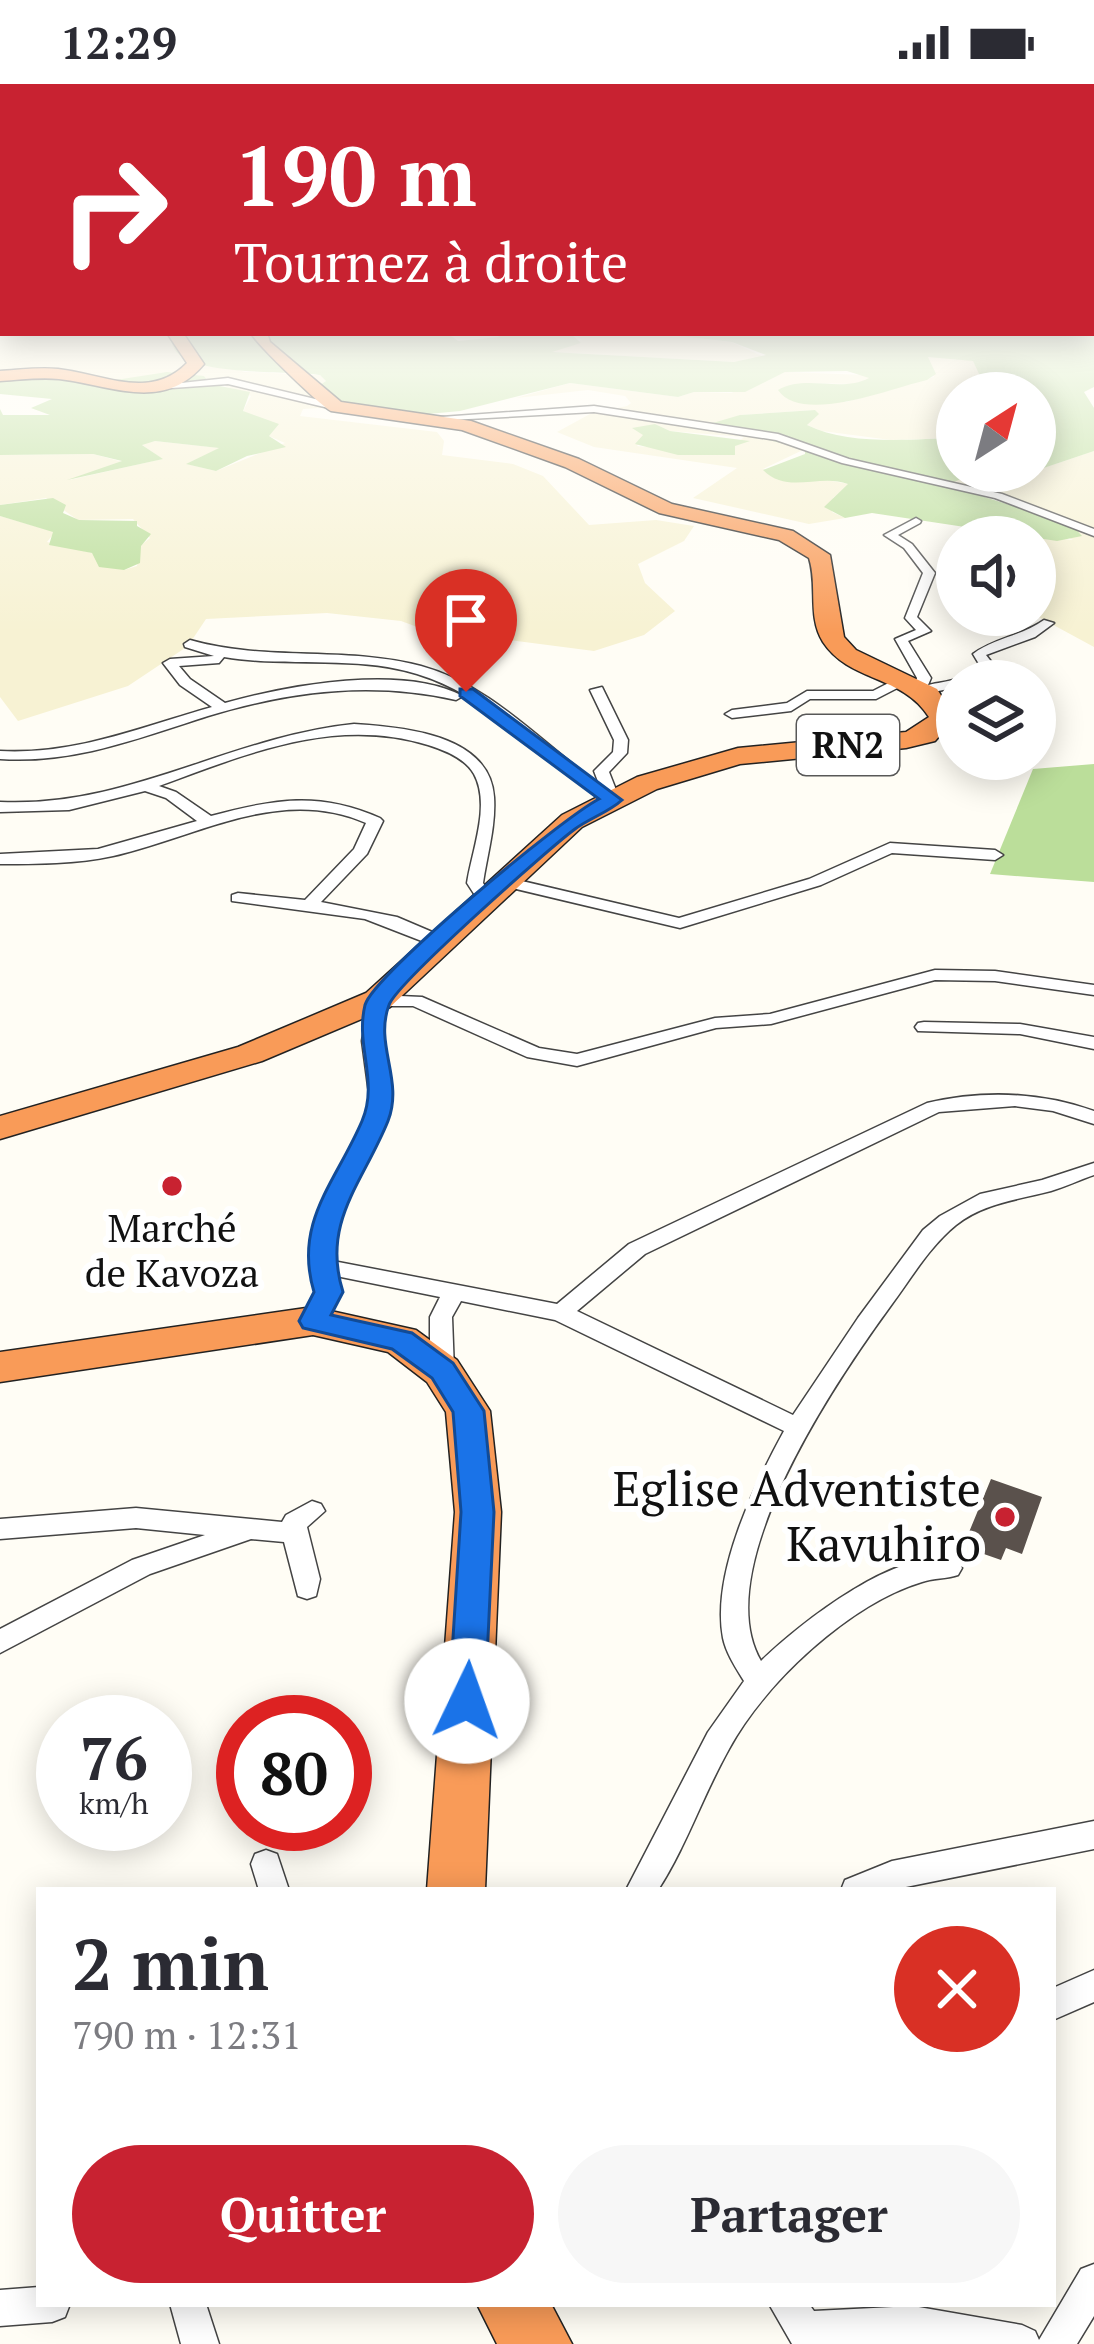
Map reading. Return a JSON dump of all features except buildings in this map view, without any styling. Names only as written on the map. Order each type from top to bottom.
[{"type":"highway","name":"RN2","points":[[0,1128],[250,1054],[378,1000],[572,821],[646,783],[738,756],[926,735],[943,718],[911,685],[844,652],[826,634],[820,611],[823,567],[806,544],[752,526],[666,509],[544,452],[447,422]]},
{"type":"highway","points":[[0,1366],[313,1321],[401,1340],[442,1370],[468,1411],[478,1512],[456,1887]]},
{"type":"highway","points":[[513,2307],[537,2344]]},
{"type":"street","points":[[684,422],[778,437],[846,461],[998,496],[1094,532]]},
{"type":"street","points":[[732,714],[791,707],[807,695],[876,695],[924,678],[901,639],[925,631],[911,618],[929,573],[908,546],[890,536],[916,520]]},
{"type":"street","points":[[983,660],[979,654],[987,648],[1030,636]]},
{"type":"street","points":[[190,644],[228,654],[370,662],[437,676],[485,704],[612,800]]},
{"type":"street","points":[[222,707],[188,683],[170,663],[228,654]]},
{"type":"street","points":[[361,681],[370,662]]},
{"type":"street","points":[[0,755],[88,751],[222,707],[361,681],[405,684],[485,704]]},
{"type":"street","points":[[160,691],[188,683]]},
{"type":"street","points":[[911,685],[936,683]]},
{"type":"street","points":[[597,691],[609,724],[621,740],[620,753],[601,771],[612,800]]},
{"type":"street","points":[[591,721],[609,724]]},
{"type":"street","points":[[0,807],[80,804],[232,753],[303,735],[377,729],[418,735],[462,754],[484,778],[488,803],[475,883],[493,889],[680,923],[815,882],[890,848],[995,855]]},
{"type":"street","points":[[144,786],[171,795],[210,823]]},
{"type":"street","points":[[0,859],[109,851],[210,823],[318,803],[343,806],[374,821],[362,851],[308,906]]},
{"type":"street","points":[[238,898],[410,925],[438,941]]},
{"type":"street","points":[[313,1321],[328,1292],[321,1266],[322,1229],[377,1117],[384,1082],[372,1045],[378,1000],[416,1001],[534,1053],[577,1060],[715,1023],[771,1019],[935,975],[995,976],[1094,990]]},
{"type":"street","points":[[924,1027],[1020,1029],[1094,1043]]},
{"type":"street","points":[[561,1313],[595,1280],[672,1230],[745,1201],[934,1107],[984,1098],[1028,1100],[1094,1118]]},
{"type":"street","points":[[759,1682],[735,1638],[739,1578],[765,1490],[800,1428],[931,1235],[959,1209],[995,1193],[1048,1185],[1094,1169]]},
{"type":"street","points":[[321,1266],[561,1313],[630,1351],[800,1428]]},
{"type":"street","points":[[442,1370],[441,1317],[453,1294]]},
{"type":"street","points":[[307,1588],[309,1570],[293,1533],[295,1522],[312,1510]]},
{"type":"street","points":[[0,1529],[136,1518],[293,1533]]},
{"type":"street","points":[[0,1642],[141,1567],[248,1530]]},
{"type":"street","points":[[643,1887],[720,1737],[759,1682],[802,1639],[855,1603],[923,1567],[949,1568]]},
{"type":"street","points":[[863,1887],[892,1875],[1094,1834]]},
{"type":"street","points":[[1056,2003],[1094,1986]]},
{"type":"street","points":[[1056,2344],[1094,2282]]},
{"type":"street","points":[[0,2308],[36,2305]]},
{"type":"street","points":[[189,2307],[200,2344]]},
{"type":"street","points":[[802,2326],[913,2325],[1022,2344]]},
{"type":"shaded area","points":[[255,422],[355,422],[437,432],[444,441],[442,455],[513,464],[543,476],[589,525],[656,520],[694,526],[684,541],[638,564],[645,583],[675,611],[644,635],[594,651],[509,640],[458,642],[401,621],[327,613],[206,619],[188,646],[128,686],[18,721],[0,697],[0,516],[55,532],[47,542],[92,553],[124,570],[137,566],[140,546],[150,538],[133,519],[78,520],[46,498],[0,505],[0,455],[93,454],[123,462],[69,480],[162,459],[141,444],[155,441],[220,448],[187,464],[216,471],[285,443]]},
{"type":"shaded area","points":[[574,422],[746,422],[755,433],[805,449],[763,469],[849,484],[833,498],[832,512],[845,518],[809,524],[693,498],[737,468],[594,447],[557,432]],"holes":[[[655,424],[670,431],[744,437],[732,448],[735,455],[637,446]]]},
{"type":"shaded area","points":[[808,422],[936,422],[936,439],[891,440],[822,431]]},
{"type":"shaded area","points":[[1094,451],[1094,647],[1056,626],[1056,538],[1073,540],[1056,530],[1056,516],[1031,516],[999,498],[976,492],[1056,492],[1056,464]]},
{"type":"green space","points":[[0,422],[275,422],[279,424],[269,436],[286,447],[247,456],[216,471],[186,464],[219,448],[155,441],[142,445],[163,459],[67,480],[122,461],[93,454],[0,455]]},
{"type":"green space","points":[[810,422],[807,425],[824,432],[880,440],[936,439],[936,492],[968,492],[1045,516],[936,516],[936,523],[872,513],[845,518],[824,507],[848,484],[793,483],[763,470],[805,454],[805,449],[706,425]]},
{"type":"green space","points":[[1056,422],[1094,422],[1094,451],[1056,464]]},
{"type":"green space","points":[[655,424],[670,431],[750,441],[735,446],[735,455],[678,455],[635,444],[643,435],[632,428]]},
{"type":"green space","points":[[53,498],[66,505],[63,513],[79,520],[137,521],[137,526],[151,534],[141,546],[140,563],[124,570],[99,567],[92,553],[49,545],[53,532],[0,516],[0,505]]},
{"type":"green space","points":[[1056,519],[1071,524],[1082,536],[1057,541]]},
{"type":"green space","points":[[1094,764],[1094,882],[990,874],[1028,780],[1056,780],[1056,767]]},
{"type":"place","name":"Marché de Kavoza","points":[[172,1186]]},
{"type":"place","name":"Eglise Adventiste Kavuhiro","points":[[1005,1517]]},
{"type":"route","points":[[466,692],[533,736],[612,800],[572,821],[528,857],[378,1000],[372,1045],[384,1082],[377,1117],[322,1229],[321,1266],[328,1292],[313,1321],[401,1340],[442,1370],[468,1411],[478,1512],[467,1701]]}]
